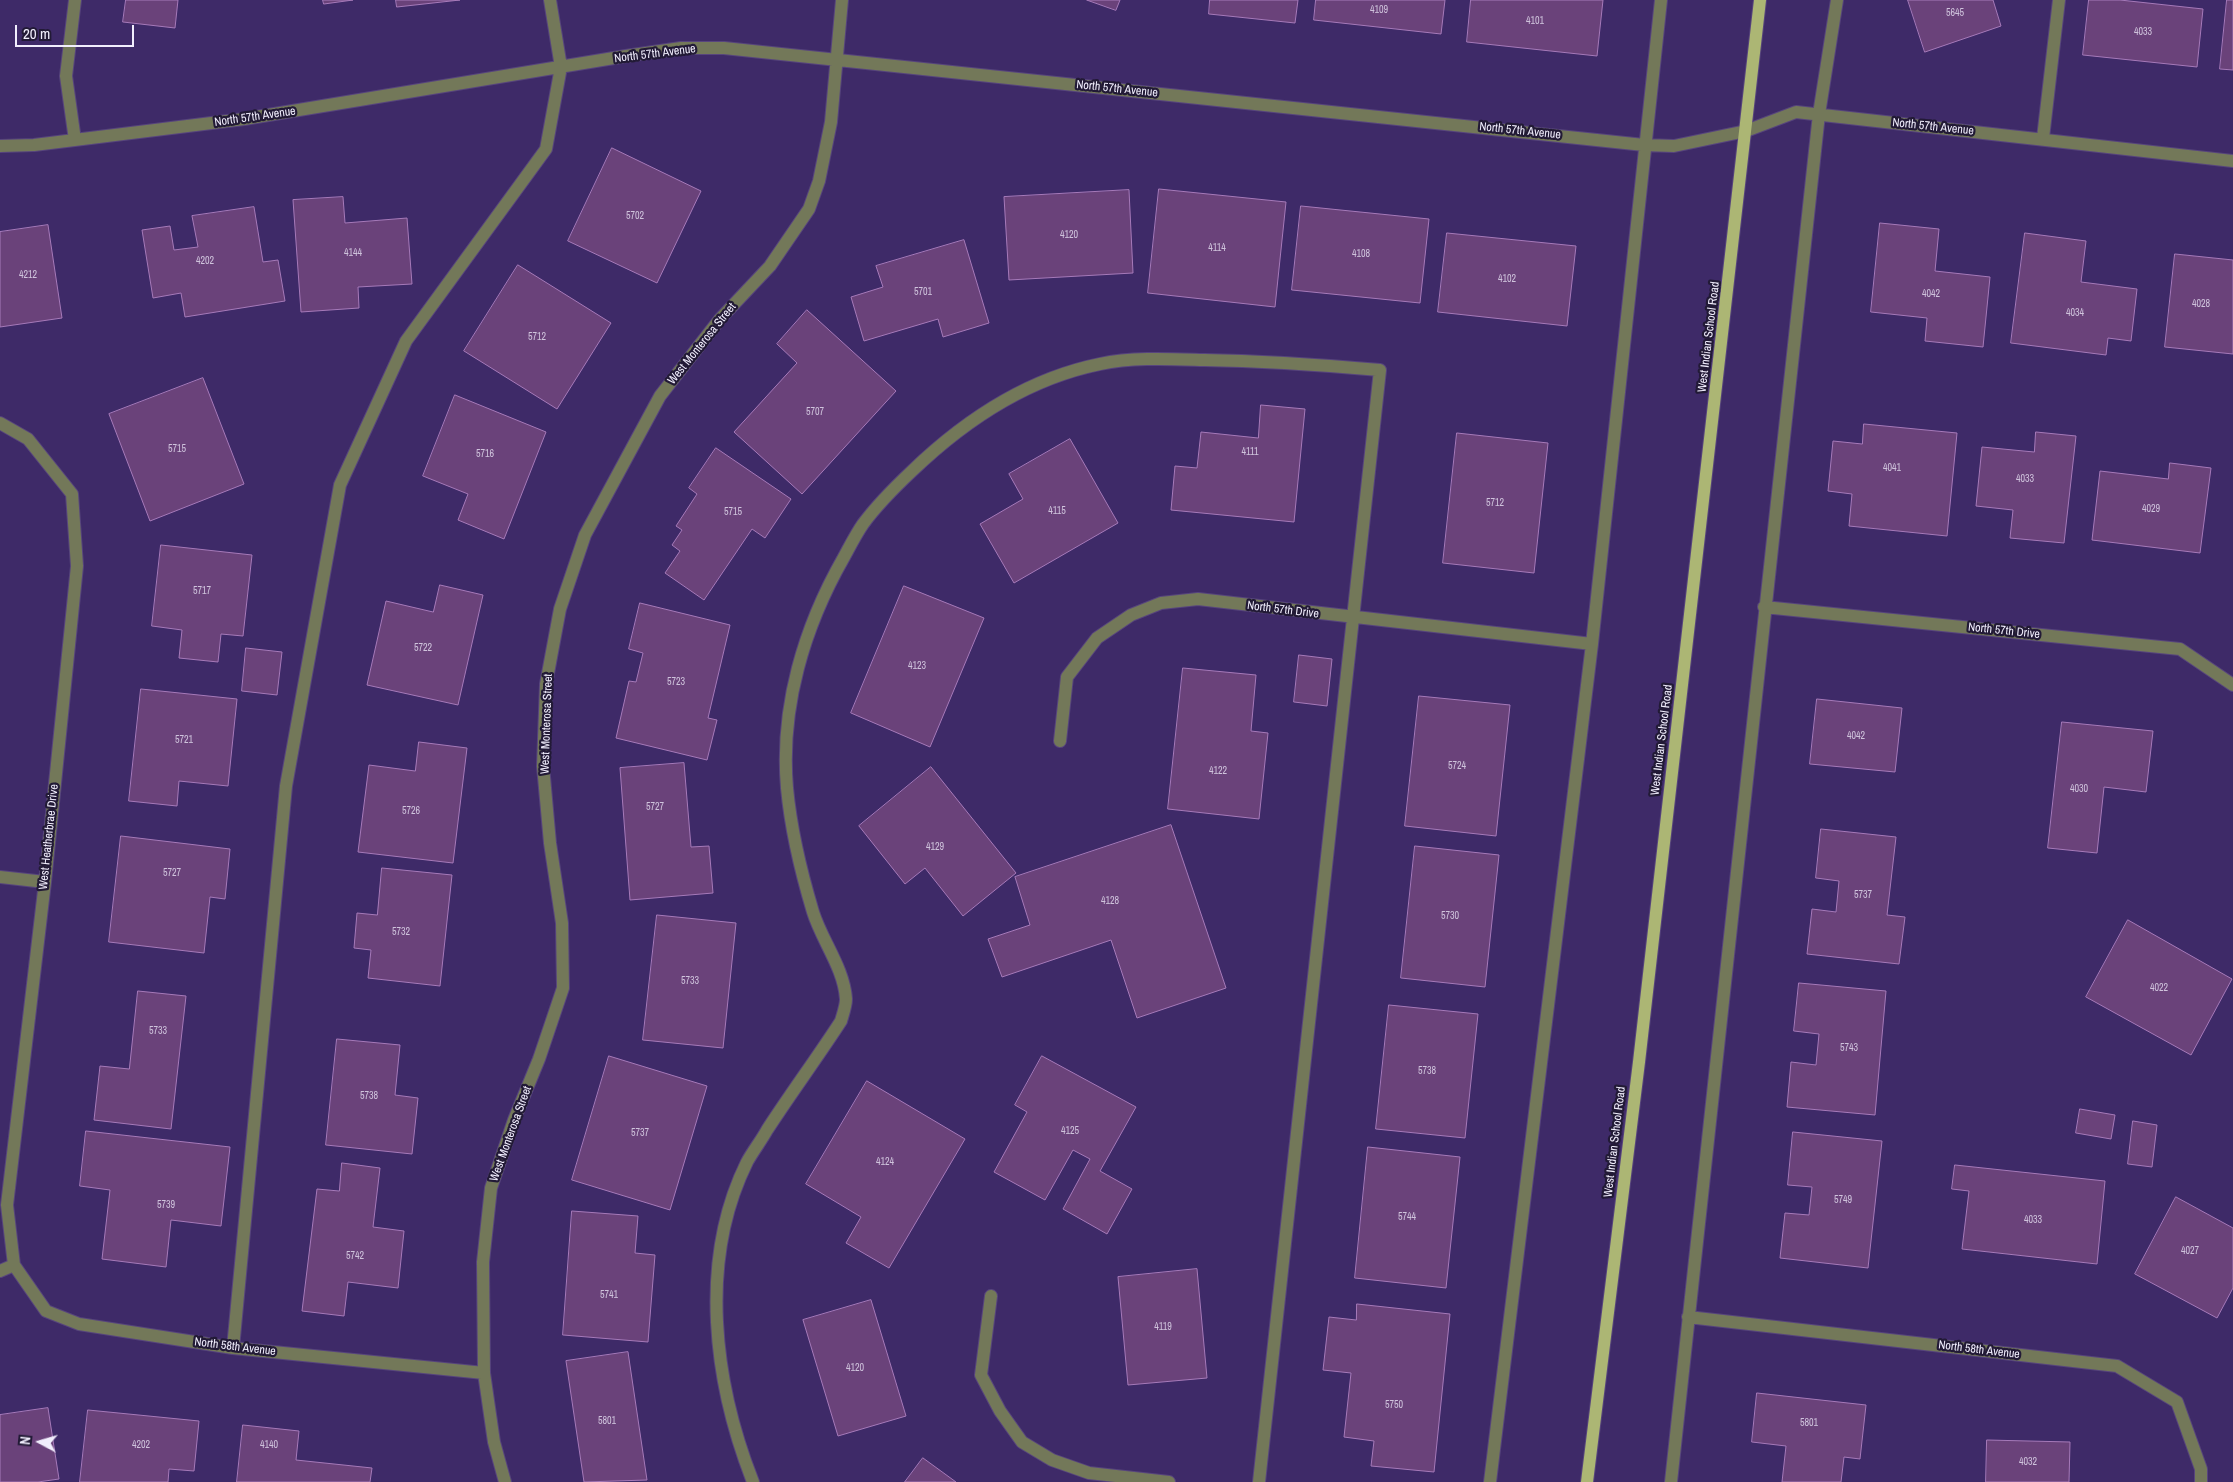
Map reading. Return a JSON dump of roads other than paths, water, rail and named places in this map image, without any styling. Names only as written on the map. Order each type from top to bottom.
[{"type":"main road","name":"West Indian School Road","points":[[1587,1482],[1638,1072],[1760,0]]},
{"type":"street","points":[[75,0],[66,76],[75,140]]},
{"type":"street","points":[[233,1348],[286,786],[340,485],[406,341],[546,149],[561,67],[550,0]]},
{"type":"street","name":"West Monterosa Street","points":[[505,1482],[494,1442],[484,1373],[483,1262],[492,1188],[514,1120],[539,1059],[563,988],[562,923],[550,842],[543,766],[546,684],[560,609],[584,535],[660,396],[720,319],[770,266],[809,209],[819,181],[831,122],[842,0]]},
{"type":"street","points":[[1490,1482],[1592,644],[1661,0]]},
{"type":"street","points":[[1671,1482],[1764,607],[1819,114],[1837,0]]},
{"type":"street","points":[[2043,138],[2059,0]]},
{"type":"street","name":"North 57th Avenue","points":[[0,146],[34,145],[244,119],[681,48],[724,48],[1644,145],[1674,146],[1746,131],[1796,112],[2043,138],[2233,161]]},
{"type":"street","points":[[754,1482],[741,1450],[727,1391],[717,1332],[717,1271],[726,1217],[747,1162],[841,1021],[846,1001],[839,970],[814,916],[797,854],[787,788],[786,734],[793,687],[807,636],[829,583],[863,524],[898,484],[942,442],[996,403],[1044,380],[1101,363],[1163,359],[1297,362],[1380,370],[1355,618],[1258,1482]]},
{"type":"street","name":"West Heatherbrae Drive","points":[[0,423],[28,439],[72,494],[77,566],[45,882],[7,1205],[14,1265]]},
{"type":"street","name":"North 57th Drive","points":[[1060,741],[1067,676],[1097,638],[1131,615],[1161,603],[1198,599],[1592,644]]},
{"type":"street","name":"North 57th Drive","points":[[1764,607],[2180,649],[2233,684]]},
{"type":"street","points":[[0,877],[45,882]]},
{"type":"street","points":[[0,1271],[14,1265]]},
{"type":"street","name":"North 58th Avenue","points":[[14,1265],[46,1311],[79,1324],[233,1348],[484,1373]]},
{"type":"street","points":[[991,1296],[981,1376],[1000,1411],[1022,1442],[1052,1460],[1089,1473],[1169,1482]]},
{"type":"street","name":"North 58th Avenue","points":[[1688,1317],[2117,1366],[2177,1402],[2201,1469],[2201,1482]]}]
